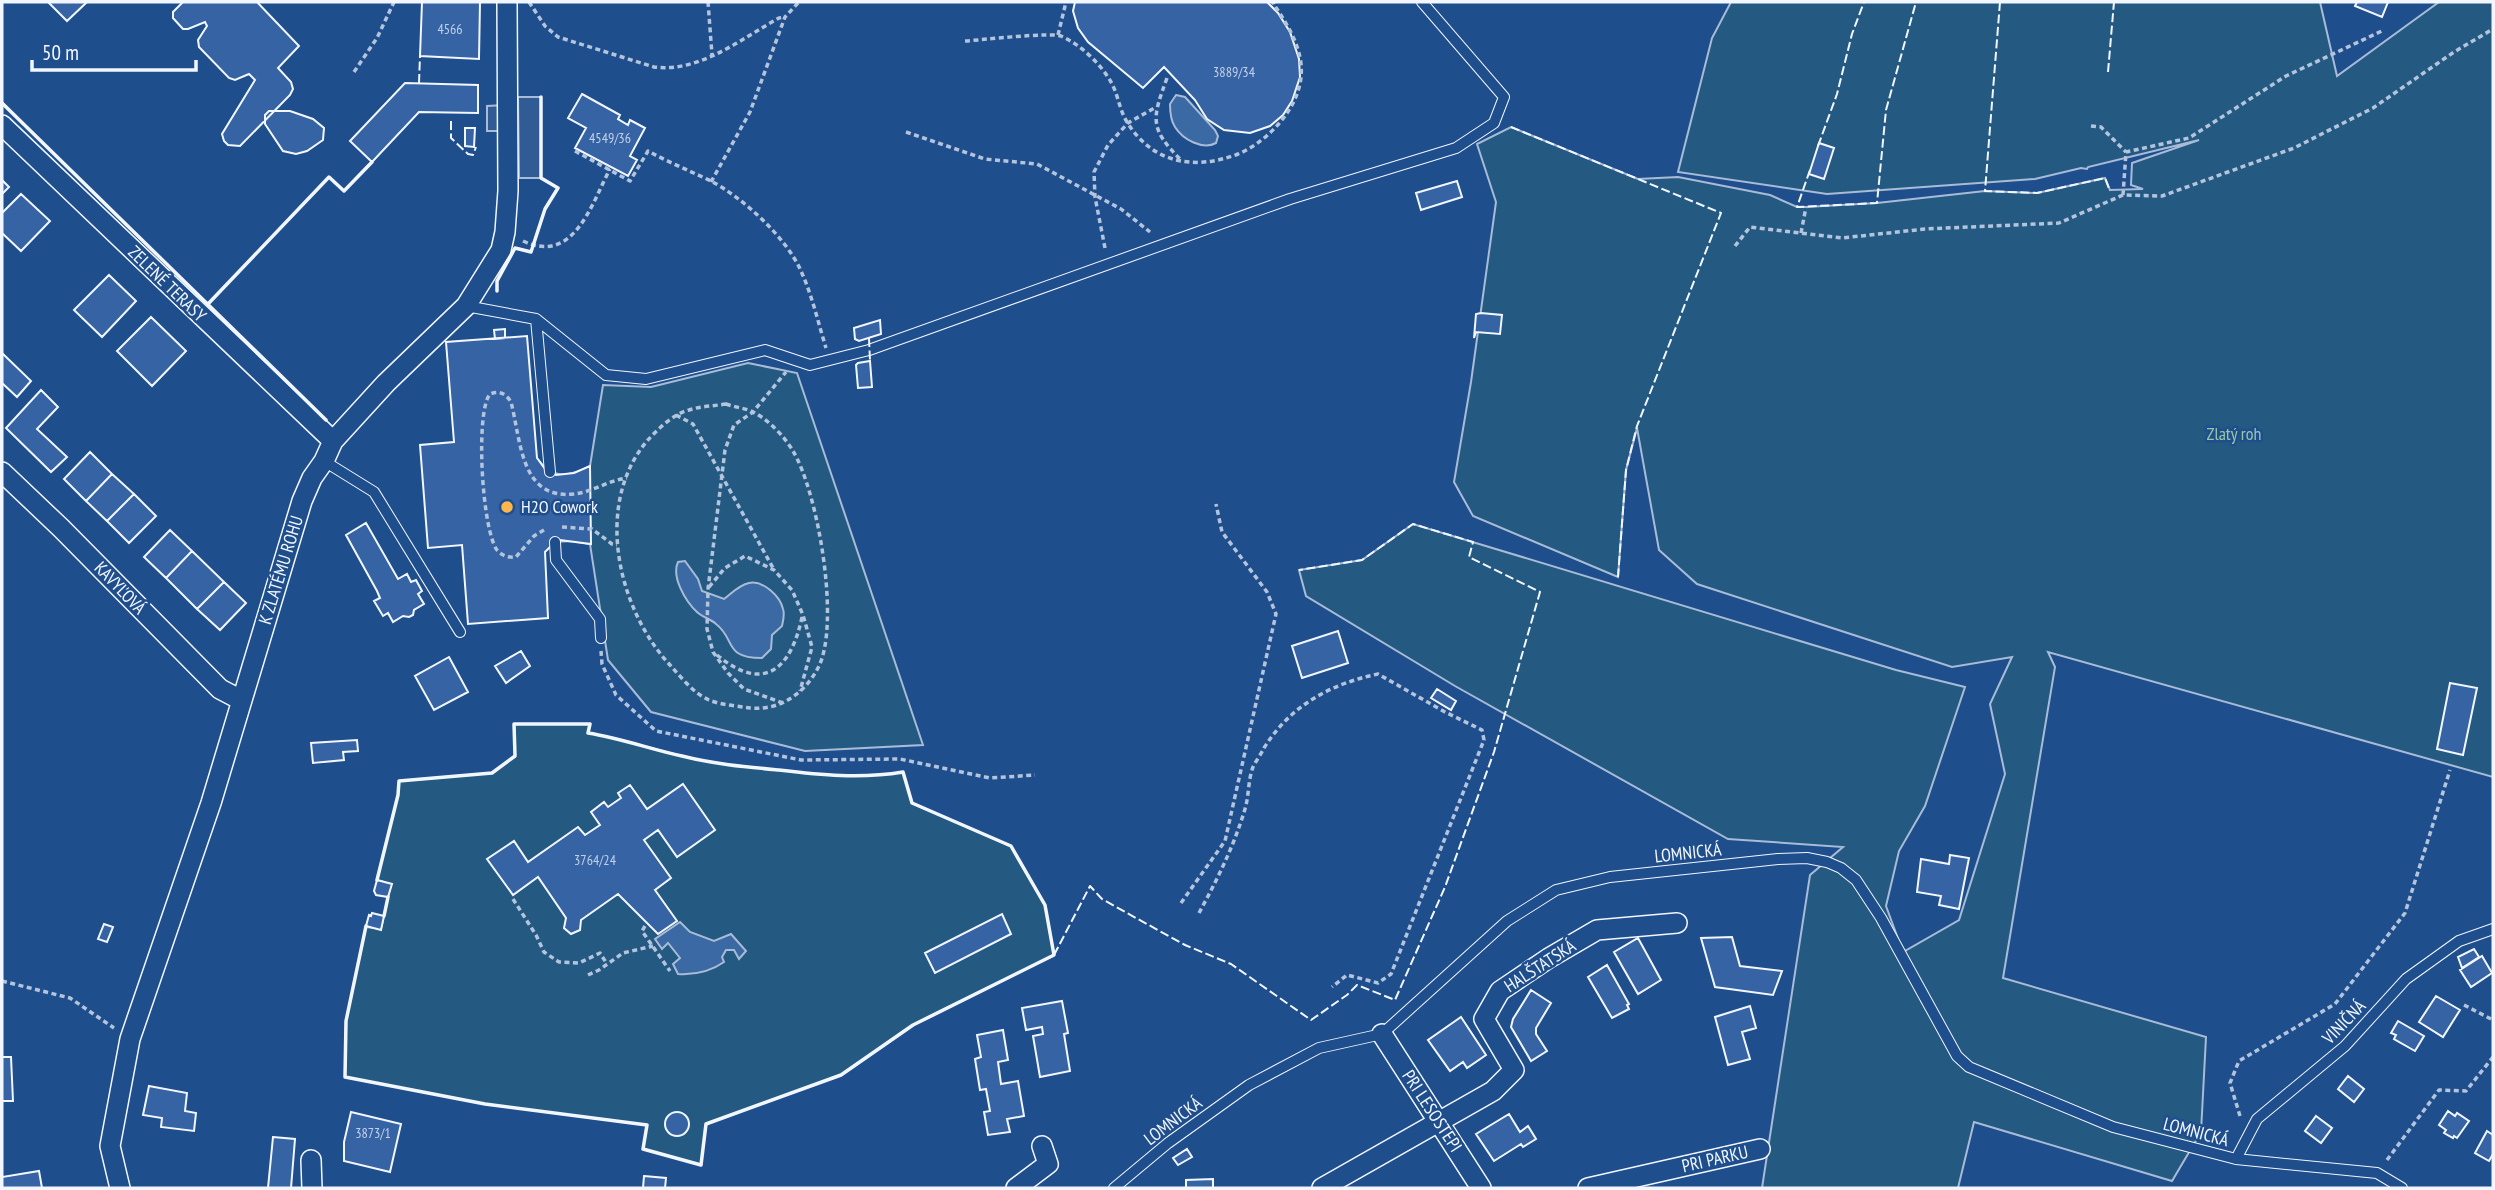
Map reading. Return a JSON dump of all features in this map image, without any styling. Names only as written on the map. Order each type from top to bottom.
[{"type":"street","name":"K ZLATÉMU ROHU","points":[[120,1188],[110,1146],[130,1039],[211,803],[302,501],[333,441],[386,383],[466,306],[501,250],[508,191],[507,2]]},
{"type":"street","name":"ZELENÉ TERASY","points":[[2,125],[333,441]]},
{"type":"street","name":"KAVYĽOVÁ","points":[[2,472],[61,528],[220,690],[241,701]]},
{"type":"street","name":"HALŠTATSKÁ","points":[[1438,1122],[1493,1091],[1514,1070],[1484,1019],[1500,991],[1597,930],[1677,923]]},
{"type":"street","name":"PRI LESOSTEPI","points":[[1382,1034],[1481,1188]]},
{"type":"street","points":[[1322,1188],[1438,1122]]},
{"type":"street","points":[[1016,1188],[1048,1164],[1042,1146]]},
{"type":"street","name":"PRI PARKU","points":[[1588,1188],[1760,1149]]},
{"type":"street","points":[[312,1160],[312,1188]]},
{"type":"lane","points":[[466,306],[536,319],[606,375],[646,379],[765,350],[810,365],[893,342],[1290,199],[1456,148],[1494,123],[1504,97],[1422,2]]},
{"type":"lane","points":[[536,319],[550,472]]},
{"type":"lane","points":[[324,461],[374,492],[460,632]]},
{"type":"lane","points":[[555,542],[556,561],[600,619],[601,638]]},
{"type":"lane","name":"LOMNICKÁ","points":[[1114,1188],[1168,1143],[1249,1085],[1319,1048],[1382,1034],[1507,921],[1556,890],[1611,877],[1807,858],[1840,867],[1856,880],[1887,928],[1957,1056],[1969,1067],[2113,1127],[2236,1159],[2377,1173]]},
{"type":"lane","name":"VINIČNÁ","points":[[2236,1159],[2257,1119],[2345,1046],[2406,979],[2459,941],[2493,929]]},
{"type":"lane","points":[[2377,1173],[2402,1188]]},
{"type":"path","points":[[355,72],[377,38],[394,2]]},
{"type":"path","points":[[529,2],[545,26],[558,37],[654,67],[678,68],[712,55],[779,18],[785,18]]},
{"type":"path","points":[[708,2],[712,55]]},
{"type":"path","points":[[711,181],[750,111],[785,18],[799,2]]},
{"type":"path","points":[[1058,35],[1066,2]]},
{"type":"path","points":[[965,41],[1058,35],[1084,49],[1111,83],[1117,104],[1128,124],[1160,156],[1182,161],[1217,163],[1249,150],[1275,127],[1294,105],[1302,79],[1301,61],[1292,32],[1273,2]]},
{"type":"path","points":[[1735,246],[1750,227],[1842,238],[1925,229],[2059,223],[2123,195],[2162,196],[2294,148],[2373,108],[2454,52],[2493,29]]},
{"type":"path","points":[[2126,152],[2189,138],[2286,76],[2384,30]]},
{"type":"path","points":[[1167,78],[1156,107],[1156,129],[1165,144],[1182,161]]},
{"type":"path","points":[[1108,264],[1094,172],[1108,145],[1128,124],[1156,107]]},
{"type":"path","points":[[2091,126],[2101,127],[2126,152],[2123,195]]},
{"type":"path","points":[[906,132],[985,159],[1037,164],[1121,209],[1166,244]]},
{"type":"path","points":[[575,152],[630,181],[648,151],[683,170],[711,181],[740,201],[777,234],[801,270],[830,359]]},
{"type":"path","points":[[534,246],[546,248],[569,240],[610,169]]},
{"type":"path","points":[[1801,233],[1806,207]]},
{"type":"path","points":[[785,703],[744,689],[713,652],[707,629],[708,589],[725,450],[734,425],[753,412],[796,360]]},
{"type":"path","points":[[547,529],[534,537],[516,557],[502,554],[495,545],[484,487],[481,453],[483,412],[490,394],[505,394],[511,402],[527,469],[538,485],[554,493],[574,494],[627,478]]},
{"type":"path","points":[[726,404],[753,412],[774,429],[793,450],[806,479],[818,531],[827,599],[828,633],[820,665],[808,685],[785,703],[762,709],[708,700],[686,683],[656,650],[642,626],[622,571],[617,545],[619,501],[634,457],[653,435],[676,415],[689,410],[726,404]]},
{"type":"path","points":[[676,415],[693,424],[774,570],[792,590],[803,615],[812,647],[800,691]]},
{"type":"path","points":[[1181,903],[1225,841],[1276,614],[1267,592],[1222,532],[1216,504]]},
{"type":"path","points":[[558,527],[592,529],[617,545]]},
{"type":"path","points":[[708,589],[725,568],[745,556],[774,570]]},
{"type":"path","points":[[713,652],[733,668],[757,674],[773,671],[788,659],[797,640],[803,615]]},
{"type":"path","points":[[601,638],[602,664],[616,695],[656,731],[801,760],[900,759],[990,778],[1035,775]]},
{"type":"path","points":[[1199,913],[1223,867],[1245,809],[1253,767],[1276,730],[1293,712],[1323,691],[1356,678],[1378,674],[1482,730],[1484,740],[1391,974],[1378,983],[1347,975],[1332,987]]},
{"type":"path","points":[[2248,1137],[2242,1126],[2230,1083],[2239,1061],[2335,1004],[2405,913],[2450,769]]},
{"type":"path","points":[[513,900],[544,952],[559,962],[579,963],[600,953],[607,964]]},
{"type":"path","points":[[645,926],[642,931],[670,971]]},
{"type":"path","points":[[588,975],[623,953],[653,946]]},
{"type":"path","points":[[2,981],[70,998],[130,1039]]},
{"type":"path","points":[[2464,1005],[2493,1020]]},
{"type":"path","points":[[2377,1173],[2439,1090],[2466,1091],[2493,1057]]},
{"type":"green space","name":"Zlatý roh","points":[[1731,2],[2320,2],[2337,76],[2439,2],[2493,2],[2493,777],[2048,652],[2055,667],[2003,978],[2206,1037],[2201,1132],[2172,1181],[1974,1122],[1958,1188],[1762,1188],[1810,875],[1843,847],[1728,839],[1455,686],[1306,596],[1299,570],[1362,560],[1413,524],[1896,670],[1965,687],[1925,806],[1899,851],[1886,906],[1903,952],[1959,920],[2005,774],[1990,704],[2012,657],[1952,667],[1697,584],[1659,550],[1637,428],[1626,470],[1618,577],[1473,516],[1454,482],[1496,202],[1477,144],[1511,127],[1638,179],[1678,177],[1770,195],[1797,207],[1806,207],[1877,203],[1985,191],[2037,193],[2105,178],[2110,190],[2143,189],[2131,185],[2132,163],[2199,140],[2087,169],[2081,168],[2035,179],[1827,194],[1678,172],[1712,38]]},
{"type":"green space","points":[[748,363],[797,373],[923,745],[805,751],[651,712],[608,660],[590,544],[555,542],[537,458],[549,470],[561,474],[575,473],[590,466],[603,385],[651,387]]},
{"type":"green space","points":[[514,724],[590,724],[588,733],[731,765],[841,776],[903,772],[912,803],[1011,846],[1045,905],[1054,955],[913,1025],[841,1075],[706,1124],[701,1165],[643,1149],[647,1125],[485,1104],[345,1077],[346,1021],[366,927],[381,929],[391,884],[377,880],[399,781],[492,773],[515,756]]},
{"type":"shaded area","points":[[1176,95],[1185,97],[1215,130],[1218,136],[1216,143],[1199,144],[1188,140],[1179,132],[1170,110],[1170,104]]},
{"type":"shaded area","points":[[518,97],[541,97],[541,178],[519,178]]},
{"type":"shaded area","points":[[505,105],[505,131],[487,131],[487,106]]},
{"type":"shaded area","points":[[685,561],[698,579],[702,591],[724,599],[742,586],[754,583],[765,586],[775,594],[783,609],[783,622],[772,635],[771,649],[762,658],[741,655],[714,622],[693,608],[684,596],[676,575],[678,562]]},
{"type":"shaded area","points":[[680,922],[690,932],[714,941],[731,934],[746,951],[739,959],[734,950],[726,950],[722,957],[724,962],[713,968],[678,974],[673,964],[680,958],[668,943],[662,949],[655,939]]},
{"type":"building","points":[[48,2],[87,2],[67,21]]},
{"type":"building","points":[[183,2],[257,2],[299,46],[278,68],[291,82],[293,89],[290,95],[240,146],[228,145],[222,134],[255,80],[249,74],[235,80],[229,78],[199,47],[198,40],[207,26],[205,22],[183,29],[173,18],[173,12]]},
{"type":"building","points":[[422,2],[480,2],[479,59],[420,56]]},
{"type":"building","points":[[1075,2],[1267,2],[1290,32],[1299,59],[1300,77],[1292,101],[1283,115],[1270,126],[1250,133],[1224,130],[1207,119],[1195,100],[1164,67],[1143,88],[1088,42],[1078,28],[1073,11]]},
{"type":"building","points":[[2357,2],[2388,2],[2382,17],[2355,6]]},
{"type":"building","points":[[405,83],[478,85],[478,113],[419,112],[372,162],[350,141]]},
{"type":"building","points":[[582,94],[620,115],[618,119],[628,125],[630,120],[645,128],[630,156],[637,160],[628,176],[575,148],[586,128],[568,118]]},
{"type":"building","points":[[269,111],[290,111],[313,119],[324,128],[323,140],[307,151],[296,154],[283,151],[265,124],[265,115]]},
{"type":"building","points":[[465,128],[475,128],[474,147],[465,146]]},
{"type":"building","points":[[1819,143],[1834,148],[1824,179],[1809,174]]},
{"type":"building","points":[[2,180],[9,187],[2,194]]},
{"type":"building","points":[[1457,181],[1462,197],[1421,210],[1416,193]]},
{"type":"building","points":[[21,194],[50,221],[21,251],[2,233],[2,213]]},
{"type":"building","points":[[109,275],[136,301],[102,337],[74,310]]},
{"type":"building","points":[[1476,314],[1502,315],[1500,334],[1476,332],[1474,338]]},
{"type":"building","points":[[151,317],[186,351],[152,386],[117,351]]},
{"type":"building","points":[[880,320],[881,334],[859,341],[855,339],[854,328]]},
{"type":"building","points":[[505,329],[505,338],[495,339],[494,330]]},
{"type":"building","name":"H2O Cowork","points":[[527,336],[537,458],[545,469],[556,475],[574,473],[590,466],[591,544],[560,540],[545,552],[548,618],[468,624],[462,545],[428,548],[420,445],[454,442],[446,342]]},
{"type":"building","points":[[2,353],[31,381],[17,397],[2,383]]},
{"type":"building","points":[[870,361],[872,387],[858,388],[856,365]]},
{"type":"building","points":[[41,390],[58,407],[37,429],[67,457],[51,472],[6,428]]},
{"type":"building","points":[[90,452],[112,474],[86,501],[64,479]]},
{"type":"building","points":[[112,474],[134,494],[107,521],[86,501]]},
{"type":"building","points":[[134,494],[156,516],[129,543],[107,521]]},
{"type":"building","points":[[366,523],[398,579],[407,574],[411,582],[416,580],[422,591],[418,594],[424,604],[409,617],[403,616],[393,622],[388,613],[383,616],[374,601],[380,598],[346,535]]},
{"type":"building","points":[[170,530],[192,551],[166,578],[144,557]]},
{"type":"building","points":[[192,551],[224,582],[197,609],[166,578]]},
{"type":"building","points":[[224,582],[246,603],[220,630],[197,609]]},
{"type":"building","points":[[1338,631],[1348,663],[1302,678],[1292,646]]},
{"type":"building","points":[[521,651],[530,666],[506,683],[495,666]]},
{"type":"building","points":[[449,657],[468,692],[434,710],[415,676]]},
{"type":"building","points":[[2450,683],[2477,688],[2463,755],[2437,749]]},
{"type":"building","points":[[1437,689],[1456,701],[1451,710],[1431,698]]},
{"type":"building","points":[[357,740],[358,751],[343,752],[344,760],[313,763],[311,743]]},
{"type":"building","points":[[683,784],[715,830],[677,857],[658,830],[644,840],[671,878],[655,890],[677,921],[658,934],[618,894],[581,920],[580,930],[571,934],[564,928],[566,918],[538,877],[513,895],[487,859],[514,841],[528,862],[578,827],[585,835],[600,825],[591,812],[604,802],[608,807],[621,798],[618,793],[630,785],[647,809]]},
{"type":"building","points":[[1950,855],[1969,858],[1959,909],[1939,905],[1941,896],[1917,892],[1921,859],[1949,864]]},
{"type":"building","points":[[377,880],[392,884],[388,897],[376,895],[374,891]]},
{"type":"building","points":[[372,913],[384,916],[381,930],[366,926]]},
{"type":"building","points":[[1002,914],[1011,934],[935,973],[925,953]]},
{"type":"building","points":[[104,924],[113,927],[107,942],[98,939]]},
{"type":"building","points":[[1732,937],[1740,966],[1782,971],[1773,995],[1715,987],[1701,938]]},
{"type":"building","points":[[1638,938],[1661,980],[1638,994],[1614,952]]},
{"type":"building","points":[[2474,949],[2479,957],[2462,968],[2458,957]]},
{"type":"building","points":[[2482,956],[2492,973],[2471,987],[2460,970]]},
{"type":"building","points":[[1607,965],[1629,1004],[1629,1009],[1612,1018],[1588,977]]},
{"type":"building","points":[[1531,990],[1551,1003],[1536,1028],[1536,1034],[1547,1051],[1531,1061],[1511,1027]]},
{"type":"building","points":[[2436,996],[2460,1010],[2443,1037],[2419,1022]]},
{"type":"building","points":[[1062,1001],[1068,1033],[1064,1034],[1070,1071],[1040,1077],[1033,1036],[1043,1034],[1042,1027],[1026,1030],[1022,1008]]},
{"type":"building","points":[[1750,1006],[1756,1028],[1742,1032],[1750,1059],[1728,1065],[1715,1017]]},
{"type":"building","points":[[1461,1017],[1486,1055],[1467,1068],[1463,1062],[1450,1071],[1428,1040]]},
{"type":"building","points":[[2398,1021],[2424,1036],[2415,1051],[2394,1039],[2396,1035],[2391,1033]]},
{"type":"building","points":[[1003,1030],[1008,1060],[998,1062],[1001,1084],[1018,1081],[1024,1116],[1007,1119],[1010,1132],[988,1135],[984,1112],[990,1111],[986,1089],[980,1090],[975,1059],[981,1057],[977,1035]]},
{"type":"building","points":[[2,1057],[11,1057],[13,1101],[2,1101]]},
{"type":"building","points":[[2348,1076],[2364,1089],[2354,1102],[2338,1089]]},
{"type":"building","points":[[149,1086],[187,1093],[185,1111],[196,1113],[194,1131],[161,1127],[162,1118],[143,1115]]},
{"type":"building","points":[[2448,1111],[2469,1121],[2457,1138],[2444,1133],[2446,1130],[2439,1125]]},
{"type":"building","points":[[351,1112],[401,1124],[390,1172],[344,1161],[344,1142]]},
{"type":"building","points":[[677,1112],[686,1115],[689,1124],[686,1133],[677,1136],[668,1133],[665,1124],[668,1115]]},
{"type":"building","points":[[1509,1114],[1520,1132],[1528,1126],[1536,1139],[1523,1147],[1521,1144],[1494,1161],[1476,1134]]},
{"type":"building","points":[[2316,1116],[2332,1128],[2321,1143],[2305,1131]]},
{"type":"building","points":[[2487,1131],[2493,1135],[2493,1154],[2489,1161],[2475,1153]]},
{"type":"building","points":[[273,1137],[295,1139],[291,1188],[268,1188]]},
{"type":"building","points":[[1187,1149],[1192,1157],[1178,1165],[1173,1158]]},
{"type":"building","points":[[39,1171],[42,1188],[2,1188],[2,1177]]},
{"type":"building","points":[[644,1176],[666,1178],[665,1188],[643,1188]]},
{"type":"building","points":[[1213,1179],[1213,1188],[1186,1188],[1186,1180]]},
{"type":"fence","points":[[1818,146],[1837,94],[1852,34],[1864,2]]},
{"type":"fence","points":[[1810,170],[1797,207],[1877,203],[1886,110],[1916,2]]},
{"type":"fence","points":[[2000,2],[1985,191],[2037,193],[2105,178],[2110,191]]},
{"type":"fence","points":[[2108,72],[2114,2]]},
{"type":"fence","points":[[419,83],[420,56]]},
{"type":"fence","points":[[451,121],[451,138],[468,154],[473,155],[476,147]]},
{"type":"fence","points":[[1511,127],[1721,213],[1637,426],[1626,470],[1618,577]]},
{"type":"fence","points":[[869,338],[870,361]]},
{"type":"fence","points":[[1054,955],[1090,886],[1102,899],[1136,918],[1185,945],[1231,964],[1311,1020],[1357,985],[1395,1000],[1445,887],[1494,752],[1540,592],[1469,557],[1473,542],[1413,524],[1362,560],[1299,570]]},
{"type":"wall","points":[[497,291],[497,281],[515,248],[531,252],[545,209],[558,188],[541,178],[541,97]]},
{"type":"wall","points":[[2,103],[326,420]]},
{"type":"wall","points":[[208,304],[329,177],[344,191],[372,162]]},
{"type":"wall","points":[[366,926],[346,1021],[345,1077],[485,1104],[647,1125],[643,1149],[701,1165],[706,1124],[841,1075],[913,1025],[1054,955],[1045,905],[1011,846],[912,803],[903,772],[841,776],[718,763],[588,733],[590,724],[514,724],[515,756],[492,773],[399,781],[377,880]]},
{"type":"wall","points":[[384,916],[388,897]]},
{"type":"place","name":"H2O Cowork","points":[[507,507]]}]
